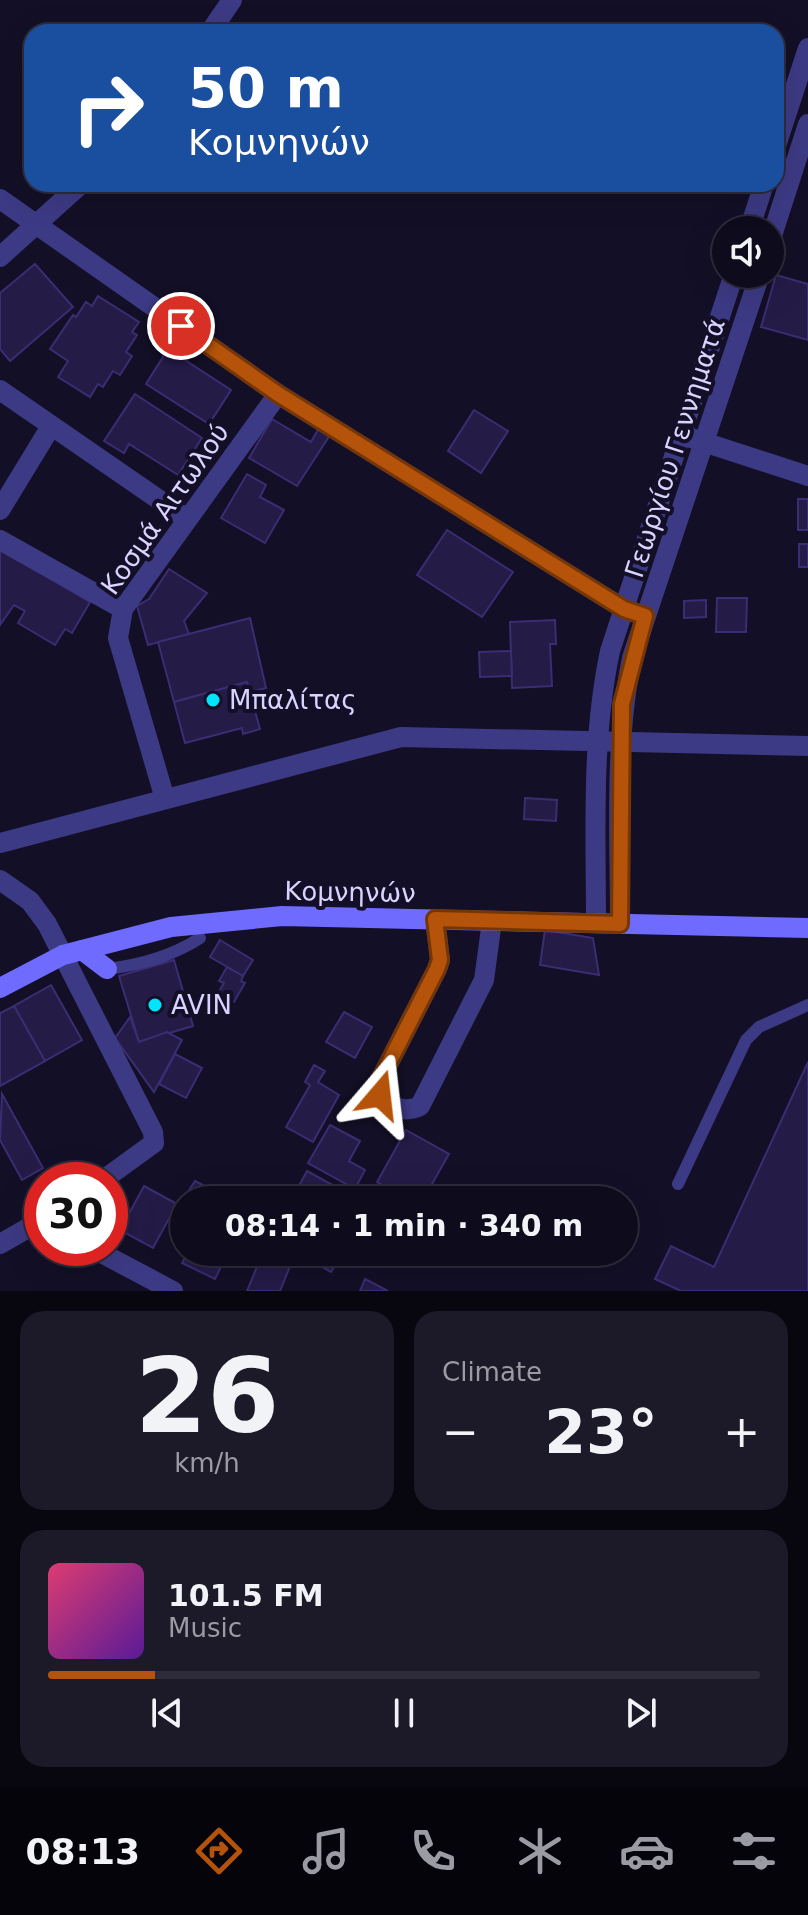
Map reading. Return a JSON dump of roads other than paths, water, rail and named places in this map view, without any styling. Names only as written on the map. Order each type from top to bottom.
[{"type":"main road","name":"Κομνηνών","points":[[0,988],[72,953],[171,927],[203,931],[282,916],[808,928]]},
{"type":"main road","points":[[72,953],[107,969]]},
{"type":"street","points":[[216,24],[232,0]]},
{"type":"street","points":[[784,122],[808,48]]},
{"type":"street","points":[[778,216],[808,124]]},
{"type":"street","points":[[0,257],[72,192]]},
{"type":"street","points":[[754,216],[761,192]]},
{"type":"street","points":[[0,199],[278,394],[624,609],[645,616]]},
{"type":"street","name":"Γεωργίου Γεννηματά","points":[[596,923],[596,740],[610,651],[729,288]]},
{"type":"street","name":"Γεωργίου Γεννηματά","points":[[620,924],[622,704],[645,616],[755,288]]},
{"type":"street","points":[[0,390],[50,428],[187,519]]},
{"type":"street","name":"Κοσμά Αιτωλού","points":[[165,799],[118,638],[123,609],[278,394]]},
{"type":"street","points":[[0,510],[50,428]]},
{"type":"street","points":[[682,435],[808,476]]},
{"type":"street","points":[[0,540],[123,609]]},
{"type":"street","points":[[0,843],[401,737],[808,746]]},
{"type":"street","points":[[0,880],[30,901],[72,953],[153,1132],[154,1143],[128,1162]]},
{"type":"street","points":[[435,919],[440,960],[437,969],[379,1082],[380,1095],[399,1109],[410,1111],[420,1106],[484,980],[492,921]]},
{"type":"street","points":[[0,1244],[24,1231]]},
{"type":"street","points":[[126,1266],[173,1291]]},
{"type":"lane","points":[[107,969],[136,965],[180,951],[203,931]]},
{"type":"lane","points":[[678,1184],[746,1040],[759,1027],[808,1005]]},
{"type":"place","name":"Μπαλίτας","points":[[213,700]]},
{"type":"place","name":"AVIN","points":[[155,1005]]}]
